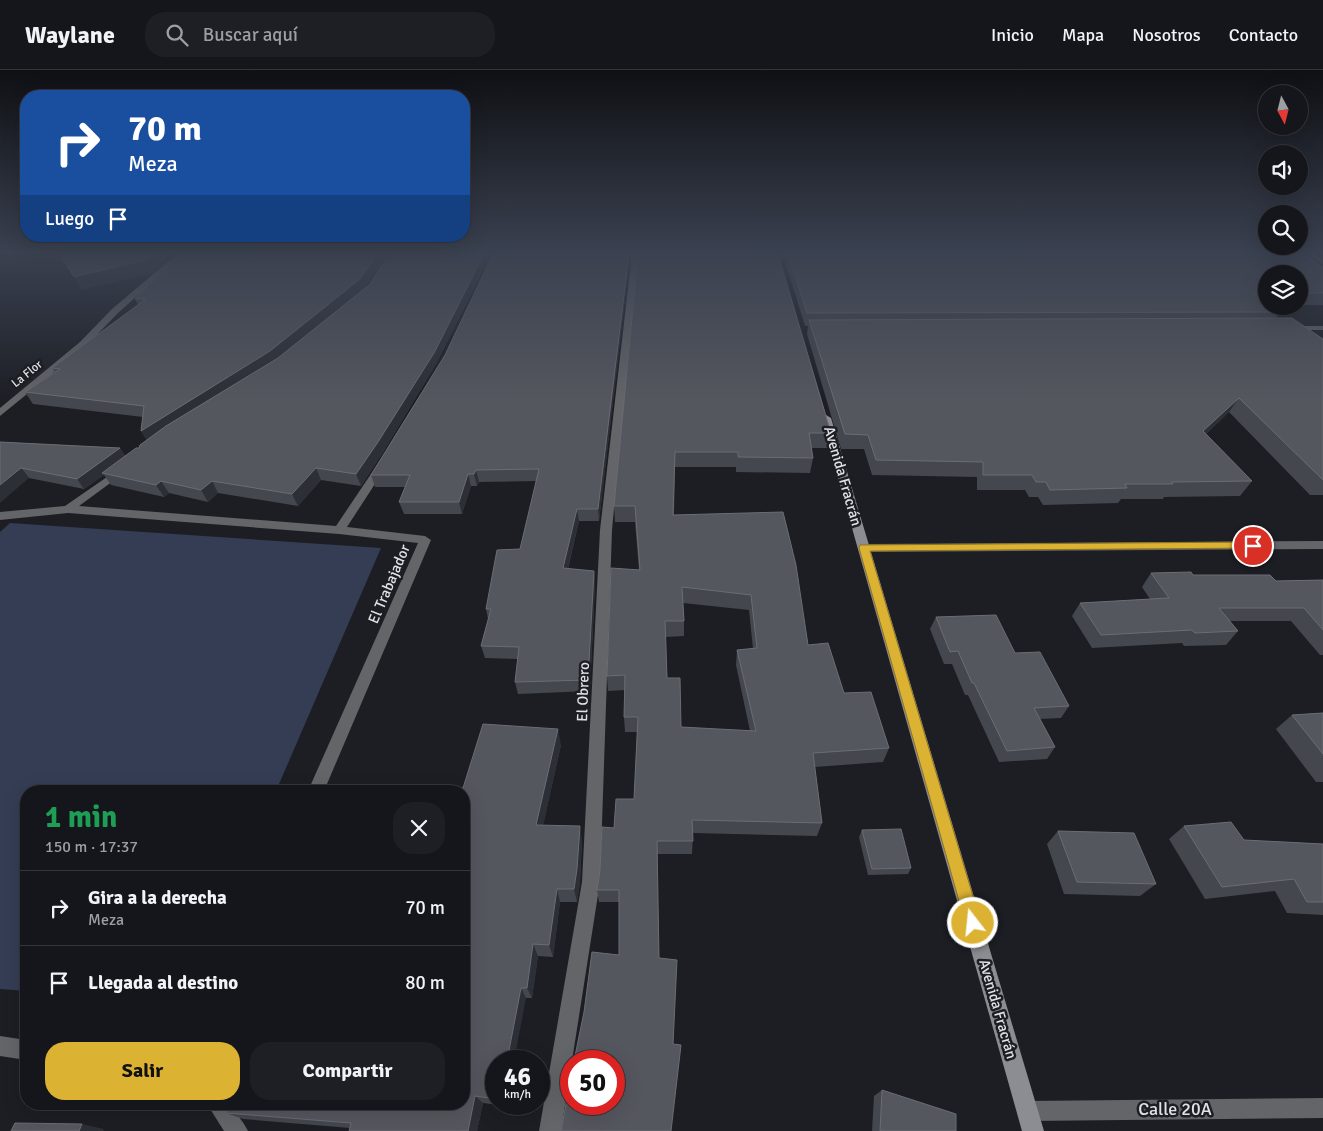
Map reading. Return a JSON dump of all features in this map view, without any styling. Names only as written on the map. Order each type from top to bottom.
[{"type":"main road","name":"Avenida Fracrán","points":[[822,405],[1033,1131]]},
{"type":"street","name":"La Flor","points":[[0,413],[83,344],[124,304]]},
{"type":"street","name":"El Obrero","points":[[550,1131],[591,882],[606,530],[630,304]]},
{"type":"street","points":[[1284,328],[1323,328]]},
{"type":"street","points":[[0,516],[68,509],[339,530],[389,455]]},
{"type":"street","points":[[68,509],[130,463]]},
{"type":"street","name":"El Trabajador","points":[[319,785],[425,540],[339,530]]},
{"type":"street","points":[[864,548],[1317,545],[1323,558]]},
{"type":"street","points":[[0,1046],[20,1049]]},
{"type":"street","name":"Calle 20A","points":[[1027,1111],[1323,1108]]},
{"type":"street","points":[[221,1110],[237,1131]]},
{"type":"shaded area","points":[[10,523],[381,548],[279,785],[20,785],[20,991],[0,989],[0,532]]},
{"type":"building","points":[[140,304],[329,304],[270,351],[141,431],[144,406],[25,392],[60,369],[52,368]]},
{"type":"building","points":[[346,304],[459,304],[434,353],[356,474],[316,468],[292,494],[212,481],[201,490],[161,481],[156,485],[102,473],[136,448],[139,448],[140,445],[166,426],[278,358]]},
{"type":"building","points":[[469,304],[623,304],[598,509],[577,509],[563,568],[594,571],[588,680],[515,682],[519,647],[481,646],[491,609],[486,609],[497,550],[520,549],[539,469],[476,470],[474,474],[468,474],[459,502],[399,502],[410,475],[371,475],[445,355]]},
{"type":"building","points":[[633,304],[793,304],[831,433],[809,433],[813,458],[738,457],[738,452],[675,452],[673,515],[783,512],[796,565],[808,645],[828,643],[844,693],[871,692],[889,748],[813,753],[822,823],[692,820],[693,841],[657,841],[659,958],[677,960],[673,1044],[681,1045],[671,1131],[561,1131],[564,1115],[625,1115],[625,1050],[576,1050],[584,1012],[592,952],[619,955],[619,890],[597,890],[602,827],[614,828],[616,799],[634,799],[638,717],[624,717],[625,675],[607,676],[611,568],[640,570],[635,506],[614,506]],"holes":[[[682,587],[751,595],[757,648],[737,650],[756,731],[681,727],[680,678],[667,678],[665,621],[684,621]]]},
{"type":"building","points":[[804,304],[1258,304],[1258,312],[807,313]]},
{"type":"building","points":[[1292,318],[1323,339],[1323,480],[1239,398],[1203,431],[1252,481],[1125,484],[1127,488],[1050,490],[1046,482],[1036,482],[1032,475],[983,475],[983,462],[876,460],[868,435],[845,434],[809,320]]},
{"type":"building","points":[[0,442],[120,448],[77,479],[21,468],[0,485]]},
{"type":"building","points":[[1191,572],[1193,575],[1270,575],[1276,581],[1323,580],[1323,630],[1304,608],[1219,608],[1238,631],[1195,633],[1192,630],[1101,635],[1080,603],[1169,598],[1151,573]]},
{"type":"building","points":[[996,615],[1015,653],[1040,652],[1069,706],[1034,708],[1055,747],[1007,751],[974,683],[972,683],[958,651],[950,652],[936,617]]},
{"type":"building","points":[[1323,713],[1323,754],[1292,715]]},
{"type":"building","points":[[483,724],[558,729],[536,825],[580,826],[574,889],[557,889],[549,945],[533,944],[527,988],[521,988],[509,1050],[485,1050],[485,1097],[475,1096],[468,1131],[349,1131],[351,1123],[226,1113],[227,1110],[470,1110],[470,785],[464,785]]},
{"type":"building","points":[[1231,822],[1244,840],[1323,844],[1323,902],[1307,902],[1294,879],[1222,887],[1184,826]]},
{"type":"building","points":[[901,829],[911,868],[872,869],[862,830]]},
{"type":"building","points":[[1058,831],[1134,833],[1156,884],[1077,882]]},
{"type":"building","points":[[882,1090],[956,1114],[956,1131],[880,1131]]},
{"type":"building","points":[[15,1123],[82,1124],[79,1131],[11,1131]]},
{"type":"route","points":[[973,923],[864,548],[1253,546]]}]
